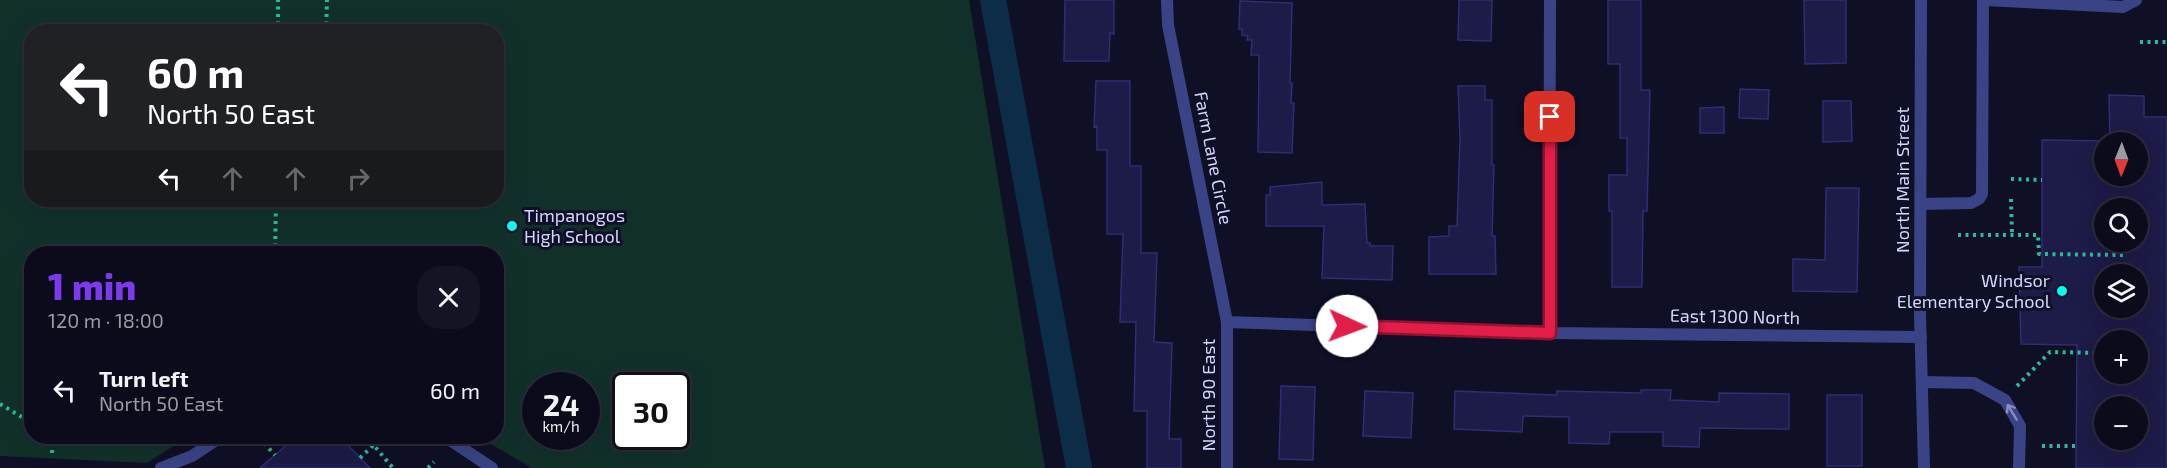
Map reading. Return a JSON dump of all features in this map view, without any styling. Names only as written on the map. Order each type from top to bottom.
[{"type":"street","name":"Farm Lane Circle","points":[[1167,0],[1168,25],[1227,322]]},
{"type":"street","points":[[1550,0],[1550,333]]},
{"type":"street","name":"North Main Street","points":[[1921,0],[1921,337],[1924,468]]},
{"type":"street","points":[[1921,204],[1971,203],[1979,199],[1982,194],[1984,0],[2123,7],[2136,0]]},
{"type":"street","name":"East 1300 North","points":[[1227,322],[1550,333],[1921,337]]},
{"type":"street","name":"North 90 East","points":[[1227,322],[1227,468]]},
{"type":"street","points":[[1922,382],[1974,382],[2004,400],[2020,426],[2019,468]]},
{"type":"street","points":[[161,468],[192,456],[210,444]]},
{"type":"street","points":[[456,444],[492,468]]},
{"type":"path","points":[[278,0],[278,24]]},
{"type":"path","points":[[326,24],[327,0]]},
{"type":"path","points":[[2140,42],[2167,42]]},
{"type":"path","points":[[2012,179],[2042,180]]},
{"type":"path","points":[[2011,199],[2012,235]]},
{"type":"path","points":[[276,207],[276,246]]},
{"type":"path","points":[[1958,235],[2038,235],[2038,254],[2125,255]]},
{"type":"path","points":[[2017,386],[2050,352],[2094,353]]},
{"type":"path","points":[[0,404],[24,418]]},
{"type":"path","points":[[52,453],[53,444]]},
{"type":"path","points":[[265,444],[275,455]]},
{"type":"path","points":[[360,458],[374,446],[393,468]]},
{"type":"path","points":[[2042,446],[2076,446]]},
{"type":"path","points":[[428,468],[434,462]]},
{"type":"green space","name":"Timpanogos High School","points":[[0,0],[969,0],[1045,468],[532,468],[491,444],[504,444],[504,246],[24,246],[24,444],[176,444],[147,463],[0,456]]},
{"type":"building","points":[[1065,0],[1114,0],[1114,34],[1110,33],[1109,61],[1064,61]]},
{"type":"building","points":[[1459,0],[1492,0],[1491,41],[1458,40]]},
{"type":"building","points":[[1608,0],[1641,0],[1641,90],[1650,90],[1647,211],[1643,211],[1642,287],[1612,287],[1612,211],[1609,211],[1609,175],[1627,175],[1627,138],[1620,138],[1620,64],[1608,64]]},
{"type":"building","points":[[1804,0],[1846,0],[1846,63],[1805,64]]},
{"type":"building","points":[[1240,1],[1292,3],[1290,83],[1292,83],[1291,103],[1294,103],[1292,153],[1258,152],[1259,55],[1251,55],[1252,40],[1247,40],[1248,36],[1242,35],[1242,29],[1239,29]]},
{"type":"building","points":[[1096,81],[1130,81],[1130,166],[1141,166],[1141,253],[1157,253],[1154,342],[1172,343],[1169,439],[1181,439],[1181,468],[1147,468],[1147,411],[1134,411],[1136,322],[1120,322],[1123,234],[1107,234],[1107,150],[1097,150],[1097,126],[1094,127]]},
{"type":"building","points":[[1458,86],[1485,86],[1485,100],[1492,100],[1492,165],[1494,165],[1492,236],[1495,236],[1496,274],[1429,274],[1429,237],[1449,236],[1449,226],[1457,226],[1460,139]]},
{"type":"building","points":[[1740,89],[1769,90],[1768,119],[1739,118]]},
{"type":"building","name":"Windsor Elementary School","points":[[2109,95],[2144,96],[2144,117],[2167,117],[2167,468],[2076,468],[2077,345],[2021,344],[2019,267],[2042,267],[2042,140],[2094,141],[2094,186],[2148,186],[2148,132],[2110,132]]},
{"type":"building","points":[[1823,101],[1851,101],[1852,141],[1823,142]]},
{"type":"building","points":[[1724,107],[1724,133],[1700,133],[1700,108]]},
{"type":"building","points":[[1322,182],[1322,205],[1365,204],[1367,243],[1370,243],[1370,246],[1393,246],[1392,280],[1322,278],[1324,226],[1266,226],[1266,195],[1270,195],[1270,187]]},
{"type":"building","points":[[1826,188],[1859,188],[1857,292],[1793,291],[1793,259],[1825,260]]},
{"type":"building","points":[[1281,386],[1315,387],[1313,460],[1279,459]]},
{"type":"building","points":[[1641,390],[1671,390],[1670,400],[1719,402],[1719,393],[1789,394],[1789,429],[1700,428],[1699,447],[1663,446],[1663,432],[1610,432],[1609,444],[1569,443],[1569,417],[1523,416],[1522,432],[1454,429],[1455,391],[1557,395],[1557,391],[1641,393]]},
{"type":"building","points":[[1365,391],[1413,393],[1411,438],[1363,436]]},
{"type":"building","points":[[1827,395],[1862,395],[1862,466],[1827,466]]},
{"type":"building","points":[[288,444],[347,444],[370,468],[260,468]]},
{"type":"waterway","points":[[993,0],[1079,468]]},
{"type":"place","name":"Timpanogos High School","points":[[512,226]]},
{"type":"place","name":"Windsor Elementary School","points":[[2062,291]]},
{"type":"route","points":[[1347,326],[1550,333],[1550,117]]}]
